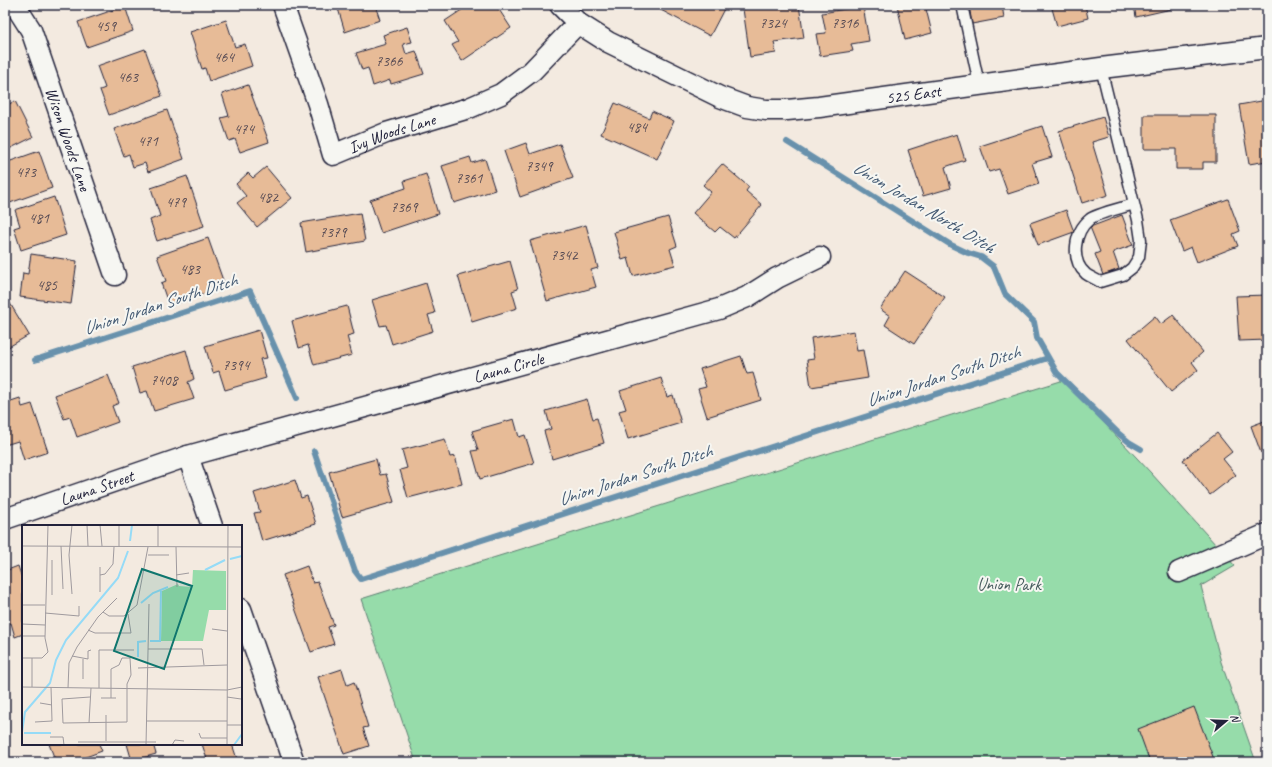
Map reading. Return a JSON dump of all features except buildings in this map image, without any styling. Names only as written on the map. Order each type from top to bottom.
[{"type":"street","name":"Wison Woods Lane","points":[[15,5],[31,30],[115,275]]},
{"type":"street","name":"Ivy Woods Lane","points":[[283,5],[318,104],[333,155],[386,134],[469,108],[501,94],[532,71],[578,22]]},
{"type":"street","name":"525 East","points":[[560,5],[578,22],[608,42],[720,96],[747,106],[766,110],[819,107],[979,84],[1267,48]]},
{"type":"street","name":"Launa Circle","points":[[188,456],[719,309],[747,297],[777,278],[820,257]]},
{"type":"street","name":"Launa Street","points":[[5,519],[188,456]]},
{"type":"street","points":[[188,456],[212,525]]},
{"type":"street","points":[[1179,572],[1267,534]]},
{"type":"street","points":[[242,612],[294,762]]},
{"type":"lane","points":[[962,5],[979,84]]},
{"type":"lane","points":[[1101,68],[1134,204],[1141,240],[1139,256],[1132,268],[1123,276],[1100,282],[1086,274],[1077,261],[1076,241],[1090,218],[1134,204]]},
{"type":"green space","name":"Union Park","points":[[1064,380],[1235,566],[1201,586],[1221,662],[1256,762],[416,762],[361,599]]},
{"type":"waterway","name":"Union Jordan North Ditch","points":[[787,142],[951,245],[981,257],[994,267],[1005,294],[1034,322],[1037,338],[1057,373],[1118,433],[1141,449]]},
{"type":"waterway","name":"Union Jordan South Ditch","points":[[35,360],[250,291],[297,398]]},
{"type":"waterway","name":"Union Jordan South Ditch","points":[[314,451],[355,571],[361,579],[1048,358]]}]
